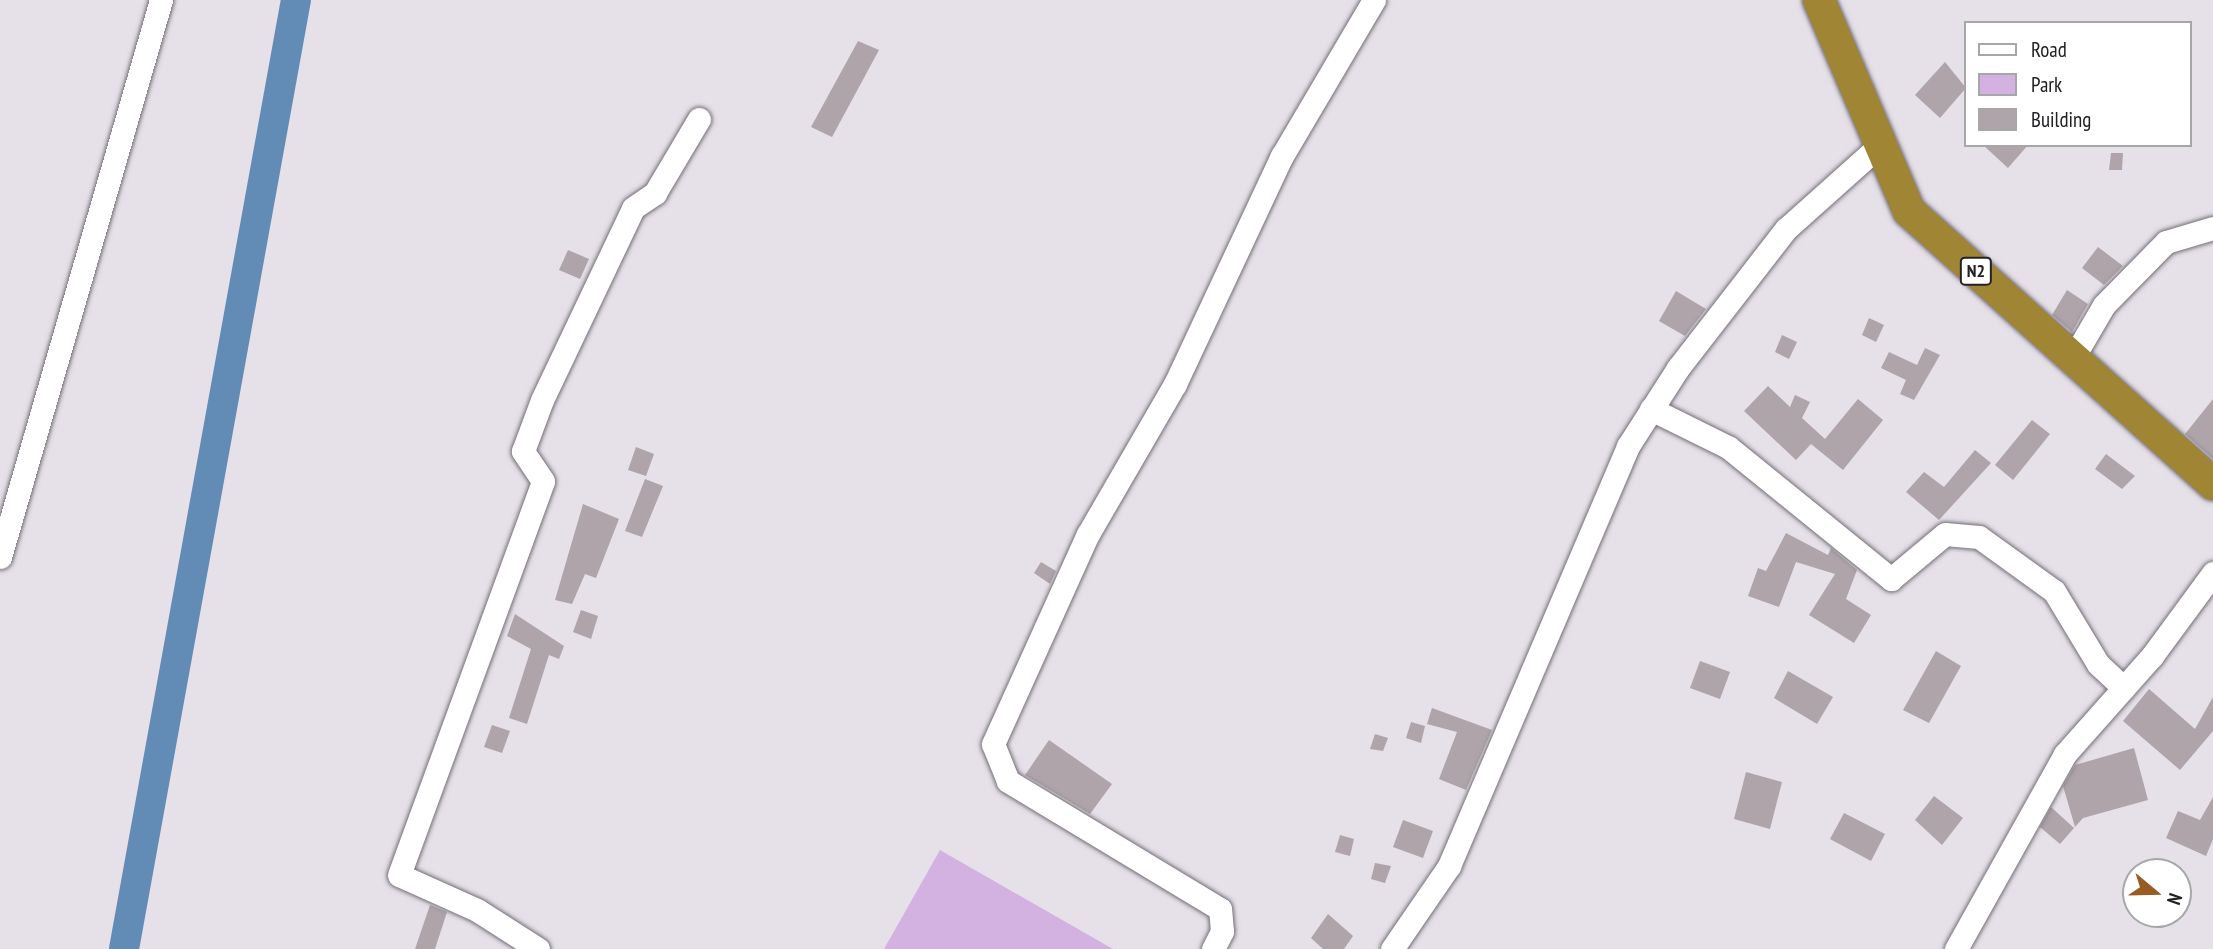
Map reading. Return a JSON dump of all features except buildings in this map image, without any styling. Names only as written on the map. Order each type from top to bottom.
[{"type":"highway","name":"N2","points":[[1819,0],[1909,211],[2213,484]]},
{"type":"street","points":[[0,557],[161,0]]},
{"type":"street","points":[[1213,949],[1222,931],[1220,909],[1009,781],[993,744],[1087,534],[1175,384],[1282,156],[1374,0]]},
{"type":"street","points":[[538,949],[477,910],[399,875],[543,481],[523,451],[542,400],[633,208],[655,193],[698,119]]},
{"type":"street","points":[[1392,949],[1449,866],[1559,599],[1628,446],[1651,409],[1786,229],[1880,145]]},
{"type":"street","points":[[2073,358],[2104,305],[2166,242],[2213,228]]},
{"type":"street","points":[[1651,409],[1728,447],[1891,579],[1945,534],[1979,537],[2054,590],[2098,664],[2124,688]]},
{"type":"street","points":[[1956,949],[2065,754],[2124,688],[2213,573]]},
{"type":"green space","points":[[940,850],[1113,949],[884,949]]},
{"type":"waterway","points":[[124,949],[296,0]]}]
